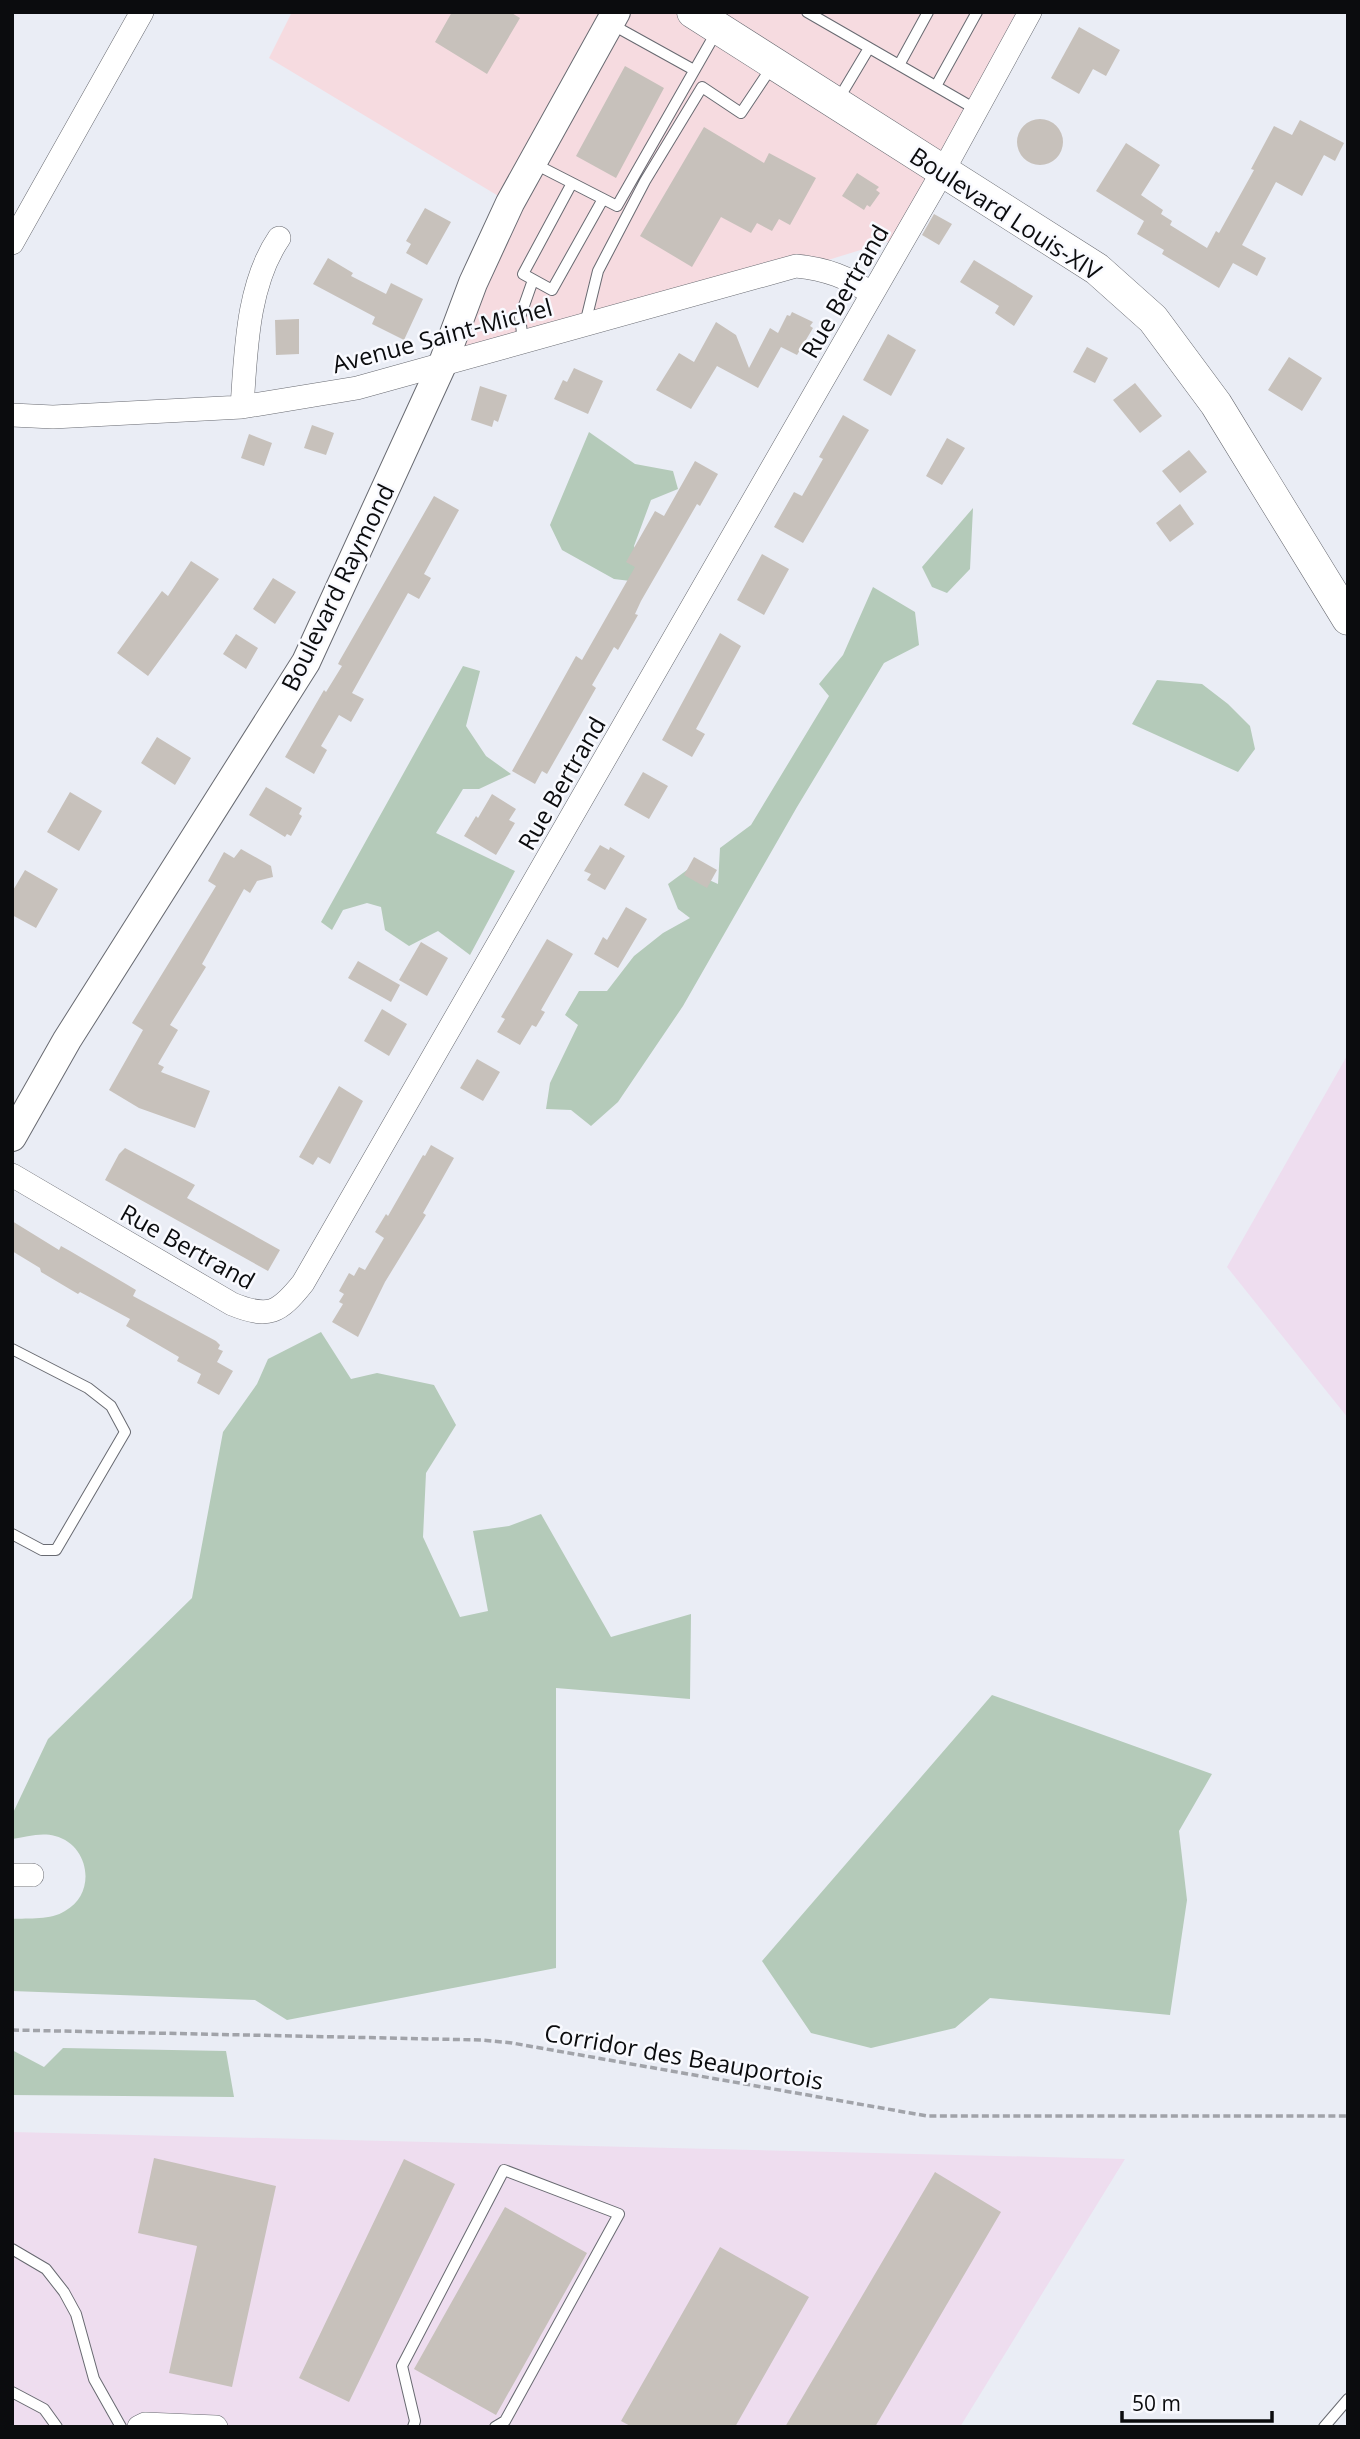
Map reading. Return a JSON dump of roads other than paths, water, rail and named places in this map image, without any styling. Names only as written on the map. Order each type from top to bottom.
[{"type":"main road","name":"Boulevard Louis-XIV","points":[[705,20],[1097,268],[1153,319],[1216,404],[1348,619]]},
{"type":"street","points":[[12,243],[142,12]]},
{"type":"street","name":"Rue Bertrand","points":[[12,1175],[232,1304],[255,1313],[275,1310],[290,1300],[317,1259],[943,172],[1030,12]]},
{"type":"street","name":"Boulevard Raymond","points":[[12,1137],[66,1040],[306,662],[443,363],[473,283],[510,204],[613,18]]},
{"type":"street","points":[[242,407],[247,331],[267,256],[279,238]]},
{"type":"street","name":"Avenue Saint-Michel","points":[[12,415],[53,417],[242,407],[357,388],[796,266],[822,268],[852,280],[872,294]]},
{"type":"street","points":[[139,2427],[145,2424],[216,2427]]},
{"type":"lane","points":[[807,12],[977,110]]},
{"type":"lane","points":[[899,65],[928,12]]},
{"type":"lane","points":[[936,86],[977,12]]},
{"type":"lane","points":[[613,18],[694,70]]},
{"type":"lane","points":[[533,163],[617,206],[694,70],[705,20]]},
{"type":"lane","points":[[836,103],[869,48]]},
{"type":"lane","points":[[585,324],[598,271],[645,180],[702,86],[741,113],[774,64]]},
{"type":"lane","points":[[572,183],[523,274],[552,290],[603,199]]},
{"type":"lane","points":[[523,341],[520,317],[533,280]]},
{"type":"lane","points":[[12,1349],[88,1388],[111,1406],[125,1432],[56,1550],[42,1550],[12,1534]]},
{"type":"lane","points":[[413,2427],[415,2421],[402,2366],[504,2170],[619,2214],[505,2421],[495,2427]]},
{"type":"lane","points":[[12,2249],[46,2269],[64,2292],[76,2314],[94,2379],[121,2427]]},
{"type":"lane","points":[[12,2392],[44,2409],[57,2427]]},
{"type":"lane","points":[[1324,2427],[1348,2399]]}]
